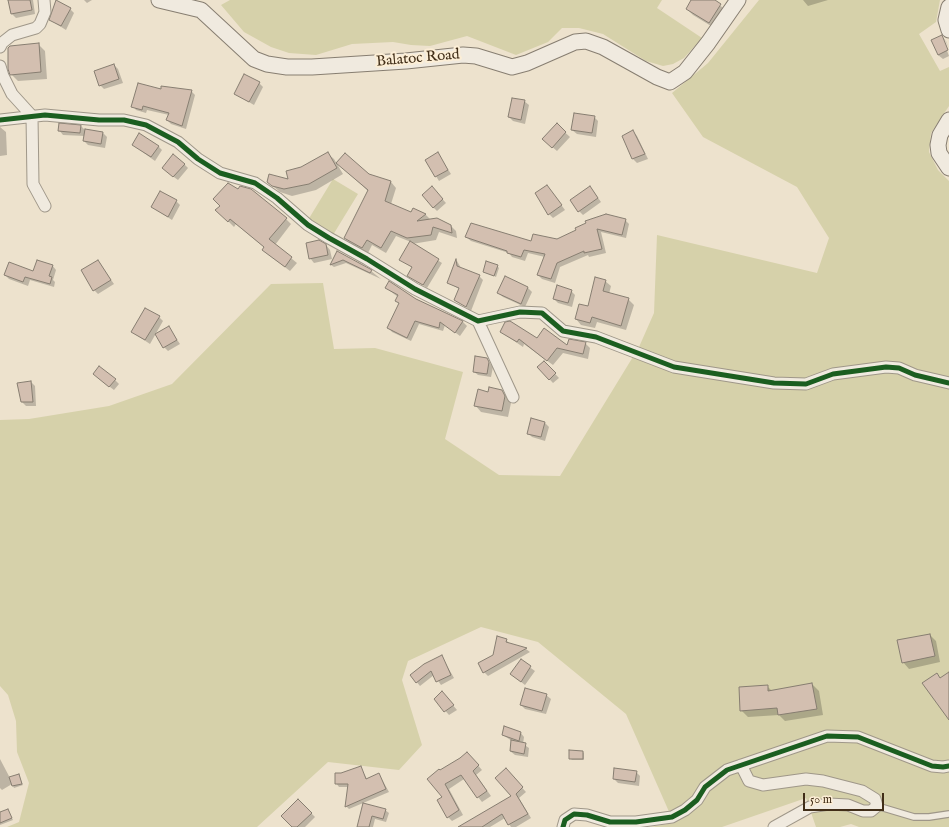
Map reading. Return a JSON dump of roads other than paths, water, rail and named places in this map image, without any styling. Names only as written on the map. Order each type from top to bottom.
[{"type":"main road","name":"Balatoc Road","points":[[160,0],[201,10],[254,59],[267,64],[287,67],[312,67],[406,61],[463,55],[476,56],[512,67],[527,64],[575,42],[586,41],[604,47],[657,77],[670,82],[685,72],[738,0]]},
{"type":"main road","points":[[949,7],[946,20],[949,30]]},
{"type":"main road","points":[[949,120],[940,135],[938,145],[939,154],[949,168]]},
{"type":"street","points":[[0,47],[2,43],[12,36],[36,28],[40,24],[45,12],[44,0]]},
{"type":"street","points":[[0,66],[12,94],[32,116],[33,184],[45,206]]},
{"type":"street","points":[[0,120],[45,114],[99,120],[124,120],[146,125],[178,142],[198,159],[220,173],[255,183],[277,198],[308,225],[324,235],[367,259],[415,289],[478,321],[484,321],[520,312],[542,313],[564,331],[596,337],[674,367],[774,383],[806,384],[833,374],[886,368],[899,368],[915,375],[949,383]]},
{"type":"street","points":[[478,321],[513,397]]},
{"type":"street","points":[[563,827],[565,820],[574,814],[587,814],[610,822],[636,822],[672,817],[685,810],[697,800],[705,787],[727,770],[827,736],[858,737],[873,741],[932,766],[943,768],[949,766]]},
{"type":"street","points":[[741,765],[749,781],[763,785],[806,779],[823,781],[862,791],[875,799],[877,806],[871,811],[863,811],[848,805],[829,804],[810,807],[774,827]]},
{"type":"lane","points":[[877,806],[914,816],[929,817],[949,814]]}]
